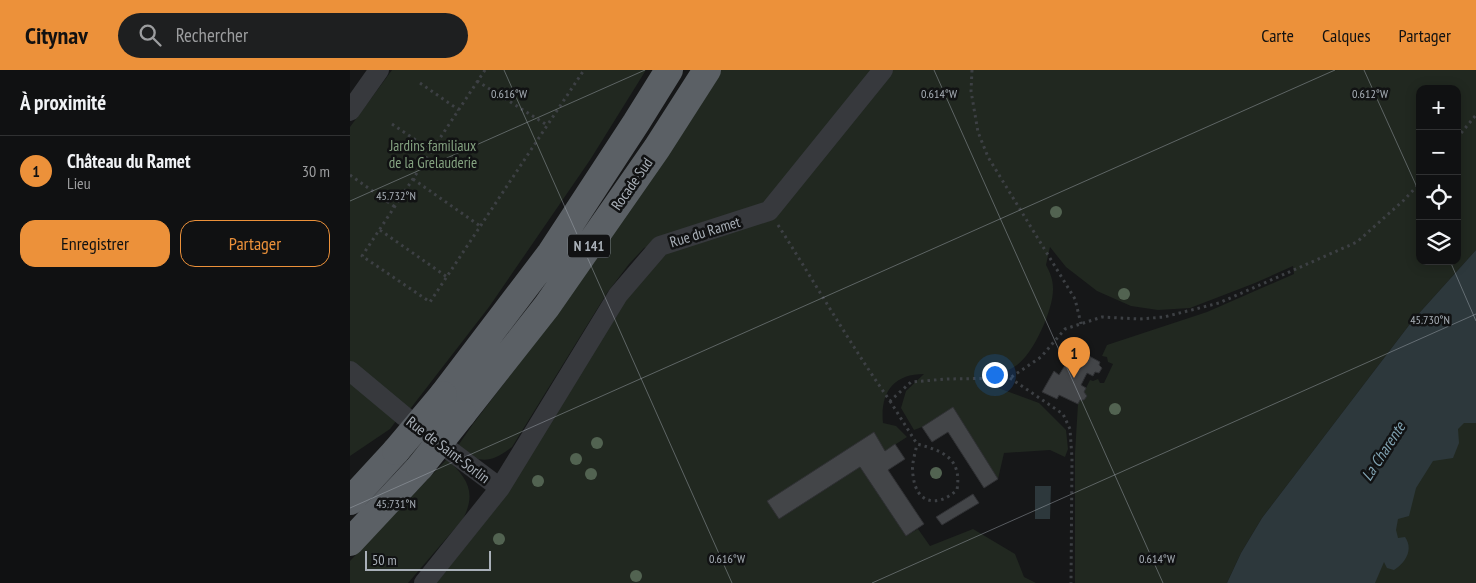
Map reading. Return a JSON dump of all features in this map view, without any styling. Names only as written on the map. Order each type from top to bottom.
[{"type":"highway","name":"Rocade Sud","points":[[350,501],[396,451],[443,395],[551,253],[669,70]]},
{"type":"highway","name":"Rocade Sud","points":[[350,542],[420,467],[547,306],[657,148],[706,70]]},
{"type":"street","points":[[350,111],[379,70]]},
{"type":"street","points":[[769,211],[883,70]]},
{"type":"street","name":"Rue du Ramet","points":[[500,488],[618,295],[660,246],[769,211]]},
{"type":"street","name":"Rue de Saint-Sorlin","points":[[350,372],[404,416],[500,488],[424,583]]},
{"type":"path","points":[[485,70],[362,256],[430,302],[584,70]]},
{"type":"path","points":[[972,70],[971,91],[978,132],[988,157],[1075,300],[1081,324]]},
{"type":"path","points":[[477,81],[547,125]]},
{"type":"path","points":[[420,83],[459,110]]},
{"type":"path","points":[[1461,133],[1476,115]]},
{"type":"path","points":[[392,124],[432,151]]},
{"type":"path","points":[[350,175],[395,207]]},
{"type":"path","points":[[413,179],[480,226]]},
{"type":"path","points":[[890,401],[911,382],[947,378],[1010,378],[1041,357],[1065,329],[1102,317],[1140,319],[1164,317],[1219,303],[1357,242],[1416,187]]},
{"type":"path","points":[[769,211],[916,444],[912,473],[914,485],[921,496],[932,501],[946,500],[957,490],[959,477],[954,462],[936,449],[916,444]]},
{"type":"path","points":[[380,230],[447,277]]},
{"type":"path","points":[[1010,378],[1063,414],[1070,429],[1072,458],[1071,583]]},
{"type":"green space","name":"Jardins familiaux de la Grelauderie","points":[[392,70],[646,70],[590,160],[489,307],[407,413],[350,365],[350,127]]},
{"type":"green space","points":[[720,70],[1476,70],[1476,250],[1413,320],[1262,518],[1241,553],[1227,583],[1075,583],[1075,453],[1078,404],[1086,396],[1084,392],[1090,380],[1098,379],[1100,383],[1104,383],[1113,364],[1108,362],[1107,357],[1102,356],[1107,345],[1207,312],[1294,274],[1293,266],[1190,308],[1158,310],[1131,306],[1097,291],[1066,267],[1050,247],[1046,265],[1053,288],[1050,307],[1042,330],[1023,359],[1012,368],[995,374],[990,385],[1039,403],[1066,430],[1068,449],[1065,457],[1050,450],[1004,453],[998,479],[953,407],[914,430],[901,408],[906,391],[924,374],[913,375],[904,377],[891,387],[886,394],[883,412],[883,423],[896,426],[907,437],[885,451],[874,432],[768,501],[779,519],[860,467],[906,536],[918,529],[930,546],[973,529],[1015,554],[1024,577],[1036,583],[430,583],[599,333],[667,237],[644,248],[607,293],[512,447],[497,457],[484,460],[465,453],[457,447],[540,336]]},
{"type":"green space","points":[[350,382],[396,421],[390,429],[350,456]]},
{"type":"green space","points":[[1476,383],[1476,583],[1329,583]]},
{"type":"green space","points":[[447,459],[465,479],[468,486],[469,501],[463,519],[408,583],[350,583],[350,561]]},
{"type":"water","name":"La Charente","points":[[1476,250],[1476,423],[1464,423],[1458,429],[1459,443],[1453,458],[1433,461],[1416,488],[1409,516],[1398,519],[1396,530],[1398,538],[1405,537],[1409,547],[1405,560],[1394,570],[1387,568],[1384,562],[1375,583],[1227,583],[1241,553],[1262,518],[1413,320]]},
{"type":"water","points":[[1035,486],[1051,486],[1050,519],[1035,519]]},
{"type":"building","points":[[1071,346],[1100,362],[1099,365],[1102,368],[1099,373],[1095,372],[1093,376],[1087,373],[1081,385],[1086,388],[1084,392],[1087,396],[1084,400],[1080,400],[1078,404],[1059,395],[1057,399],[1042,392],[1054,371],[1059,375],[1067,362],[1063,360]]},
{"type":"building","points":[[953,407],[998,479],[984,488],[948,432],[932,442],[922,427]]},
{"type":"building","points":[[874,432],[885,451],[895,444],[905,459],[888,470],[924,524],[906,536],[860,467],[779,519],[767,501]]},
{"type":"building","points":[[973,494],[979,503],[942,525],[936,517]]},
{"type":"place","name":"Château du Ramet","points":[[1074,378]]}]
